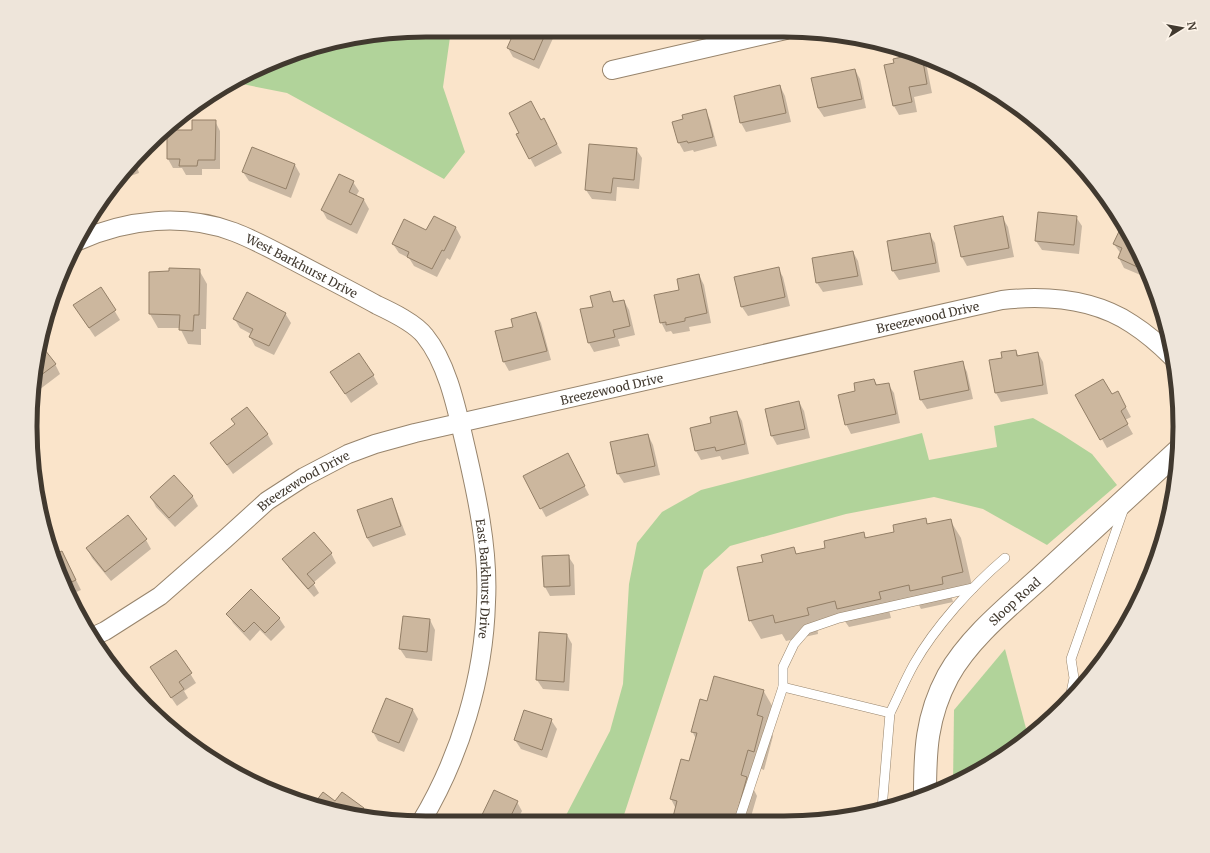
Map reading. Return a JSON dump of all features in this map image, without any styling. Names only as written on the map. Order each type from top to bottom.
[{"type":"street","points":[[612,70],[756,37]]},
{"type":"street","name":"West Barkhurst Drive","points":[[86,237],[122,226],[152,221],[180,221],[208,225],[233,232],[266,247],[401,318],[424,334],[437,353],[446,374],[460,423]]},
{"type":"street","name":"Breezewood Drive","points":[[98,634],[160,596],[267,501],[304,477],[348,454],[415,432],[1002,300],[1024,298],[1068,300],[1090,305],[1110,312],[1132,324],[1166,352]]},
{"type":"street","name":"East Barkhurst Drive","points":[[425,816],[442,785],[473,693],[480,661],[486,609],[486,572],[477,497],[460,423]]},
{"type":"street","name":"Sloop Road","points":[[924,789],[927,735],[932,713],[948,675],[967,649],[996,618],[1172,457]]},
{"type":"lane","points":[[1072,687],[1074,678],[1071,659],[1128,497]]},
{"type":"lane","points":[[882,803],[890,714],[914,664],[932,637],[973,588],[1005,558]]},
{"type":"lane","points":[[740,816],[783,687],[783,667],[794,644],[807,629],[839,618],[973,588]]},
{"type":"lane","points":[[783,687],[890,714]]},
{"type":"green space","points":[[450,37],[443,87],[465,152],[444,179],[287,93],[241,84],[277,67],[301,58],[351,44],[401,38]]},
{"type":"green space","points":[[1033,418],[1092,454],[1117,485],[1047,545],[983,509],[934,497],[846,514],[730,546],[704,570],[624,816],[566,816],[610,731],[623,684],[629,584],[637,543],[662,512],[701,490],[922,433],[929,460],[997,447],[994,426]]},
{"type":"green space","points":[[1005,649],[1027,731],[978,764],[953,777],[954,710]]},
{"type":"building","points":[[512,37],[544,37],[534,60],[507,48]]},
{"type":"building","points":[[904,56],[923,63],[927,84],[909,87],[912,102],[893,106],[884,65],[894,63],[893,59]]},
{"type":"building","points":[[855,69],[862,99],[818,108],[811,78]]},
{"type":"building","points":[[780,85],[786,113],[740,123],[734,96]]},
{"type":"building","points":[[531,101],[541,120],[544,118],[557,144],[529,159],[516,134],[519,133],[509,113]]},
{"type":"building","points":[[706,109],[713,137],[688,143],[687,141],[678,143],[672,122],[683,119],[682,115]]},
{"type":"building","points":[[192,120],[216,120],[215,160],[198,160],[197,166],[179,166],[180,159],[167,159],[167,137],[174,130],[192,130]]},
{"type":"building","points":[[589,144],[637,148],[634,180],[613,178],[611,193],[585,190]]},
{"type":"building","points":[[252,147],[295,164],[286,189],[242,172]]},
{"type":"building","points":[[339,174],[354,181],[349,192],[364,199],[351,225],[321,210]]},
{"type":"building","points":[[1038,212],[1077,216],[1074,245],[1035,241]]},
{"type":"building","points":[[434,216],[456,227],[444,251],[442,250],[432,269],[407,257],[409,252],[392,244],[404,219],[426,230]]},
{"type":"building","points":[[1003,216],[1009,248],[961,257],[954,226]]},
{"type":"building","points":[[1120,230],[1139,268],[1118,258],[1122,248],[1113,244]]},
{"type":"building","points":[[930,233],[936,263],[892,271],[887,241]]},
{"type":"building","points":[[853,251],[858,276],[816,283],[812,258]]},
{"type":"building","points":[[779,267],[785,297],[741,307],[734,277]]},
{"type":"building","points":[[169,268],[200,269],[199,315],[194,315],[193,331],[179,330],[180,315],[149,314],[149,272],[169,271]]},
{"type":"building","points":[[699,274],[707,313],[685,318],[685,321],[666,325],[666,322],[660,323],[654,295],[679,290],[677,279]]},
{"type":"building","points":[[101,287],[116,310],[89,328],[73,305]]},
{"type":"building","points":[[610,291],[613,302],[624,300],[630,326],[613,330],[615,337],[588,343],[580,309],[593,307],[590,296]]},
{"type":"building","points":[[247,292],[286,313],[269,346],[249,337],[253,329],[233,319]]},
{"type":"building","points":[[536,312],[547,351],[503,362],[495,331],[513,327],[511,319]]},
{"type":"building","points":[[44,349],[56,364],[40,376]]},
{"type":"building","points":[[1016,350],[1017,356],[1038,352],[1043,385],[995,393],[989,360],[1002,358],[1001,352]]},
{"type":"building","points":[[359,353],[374,375],[345,394],[330,372]]},
{"type":"building","points":[[963,361],[969,390],[920,400],[914,371]]},
{"type":"building","points":[[874,379],[876,385],[889,383],[896,414],[845,425],[838,395],[855,391],[854,383]]},
{"type":"building","points":[[1103,379],[1112,394],[1118,391],[1126,407],[1121,411],[1128,424],[1100,440],[1075,395]]},
{"type":"building","points":[[799,401],[805,429],[771,436],[765,409]]},
{"type":"building","points":[[247,407],[268,434],[227,465],[210,443],[235,424],[231,419]]},
{"type":"building","points":[[737,411],[745,444],[716,451],[715,447],[695,451],[690,428],[711,423],[710,417]]},
{"type":"building","points":[[648,434],[655,466],[617,474],[610,442]]},
{"type":"building","points":[[568,453],[585,486],[540,509],[523,476]]},
{"type":"building","points":[[174,475],[193,496],[169,518],[150,497]]},
{"type":"building","points":[[392,498],[401,526],[367,538],[357,510]]},
{"type":"building","points":[[128,515],[147,539],[105,572],[86,548]]},
{"type":"building","points":[[926,518],[927,524],[951,519],[963,572],[942,577],[943,584],[910,591],[909,585],[879,592],[881,599],[837,609],[835,601],[807,608],[809,615],[775,623],[773,615],[749,621],[737,567],[763,562],[761,555],[794,547],[796,554],[825,548],[824,541],[864,532],[865,538],[894,532],[893,525]]},
{"type":"building","points":[[314,532],[332,553],[307,574],[315,583],[308,589],[282,559]]},
{"type":"building","points":[[62,551],[76,580],[70,583],[58,553]]},
{"type":"building","points":[[569,555],[570,586],[544,587],[542,556]]},
{"type":"building","points":[[251,589],[280,618],[265,633],[254,622],[244,632],[226,614]]},
{"type":"building","points":[[403,616],[430,619],[427,652],[399,649]]},
{"type":"building","points":[[539,632],[567,634],[564,682],[536,680]]},
{"type":"building","points":[[176,650],[192,673],[179,682],[184,689],[171,698],[150,667]]},
{"type":"building","points":[[714,676],[764,690],[757,715],[763,717],[754,752],[748,750],[741,775],[747,777],[736,816],[673,816],[677,801],[670,799],[681,759],[689,761],[697,733],[691,732],[700,699],[707,701]]},
{"type":"building","points":[[386,698],[413,709],[399,743],[372,732]]},
{"type":"building","points":[[524,710],[552,719],[542,750],[514,740]]},
{"type":"building","points":[[494,790],[518,801],[511,816],[481,816]]},
{"type":"building","points":[[323,792],[335,801],[342,792],[364,808],[362,811],[351,809],[317,800]]}]
